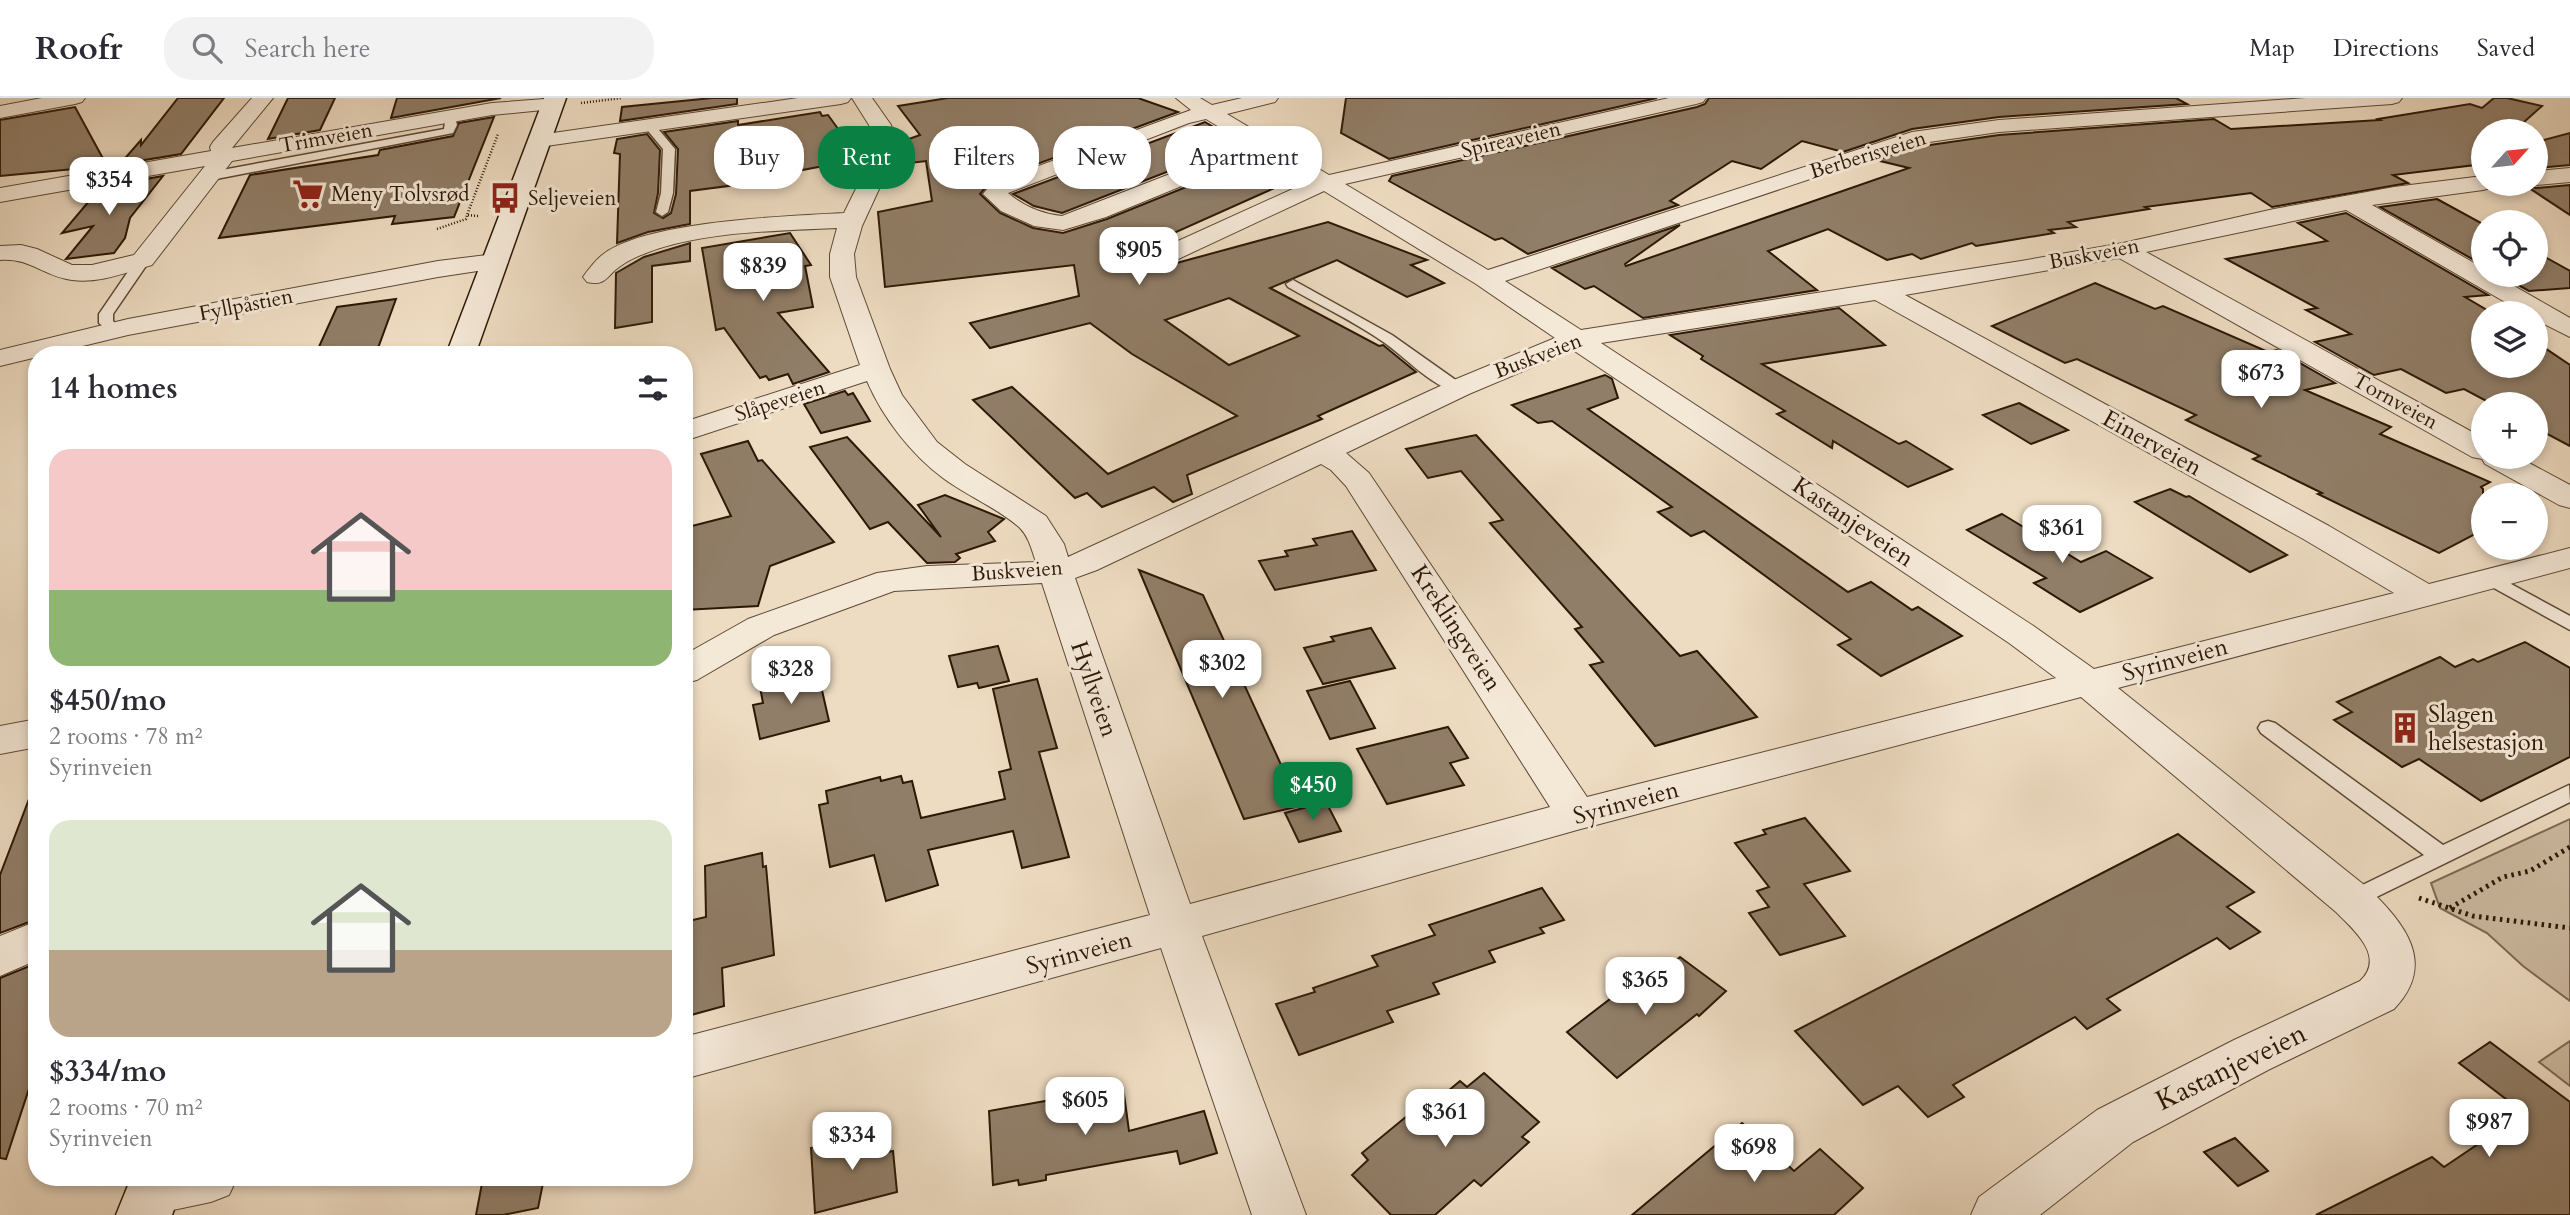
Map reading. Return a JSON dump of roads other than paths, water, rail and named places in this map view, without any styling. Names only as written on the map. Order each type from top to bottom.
[{"type":"main road","points":[[463,346],[540,141],[560,101]]},
{"type":"street","points":[[0,112],[75,98]]},
{"type":"street","name":"Trimveien","points":[[218,166],[221,147],[263,98]]},
{"type":"street","points":[[540,141],[841,98]]},
{"type":"street","name":"Hyllveien","points":[[862,98],[880,125],[886,150],[852,220],[842,254],[843,277],[876,369],[888,396],[926,447],[954,471],[1034,523],[1047,544],[1176,927],[1279,1215]]},
{"type":"street","points":[[1165,185],[1086,217],[1063,223],[1042,221],[1009,206],[995,194],[1000,188],[1197,104],[1268,98]]},
{"type":"street","name":"Spireaveien","points":[[1326,182],[1696,98]]},
{"type":"street","name":"Berberisveien","points":[[1485,279],[1912,138],[1999,126],[2392,98]]},
{"type":"street","name":"Trimveien","points":[[0,195],[218,166],[560,101]]},
{"type":"street","name":"Kastanjeveien","points":[[1197,104],[1232,126]]},
{"type":"street","points":[[0,253],[28,253],[61,270],[76,273],[143,260],[218,166]]},
{"type":"street","points":[[2548,177],[2570,175]]},
{"type":"street","name":"Kastanjeveien","points":[[1322,180],[1485,279],[2011,628],[2367,892],[2393,956],[2388,984],[2377,995],[2250,1055],[2115,1126],[1998,1215]]},
{"type":"street","points":[[1164,256],[1326,182]]},
{"type":"street","name":"Buskveien","points":[[693,666],[761,627],[889,581],[1058,572],[1085,563],[1459,388],[1576,339],[1880,292],[2123,250],[2350,202],[2471,185]]},
{"type":"street","points":[[2350,202],[2570,329]]},
{"type":"street","points":[[596,276],[600,268],[626,250],[661,239],[852,220]]},
{"type":"street","name":"Tornveien","points":[[2123,250],[2471,443]]},
{"type":"street","name":"Fyllpåstien","points":[[53,346],[113,328],[147,324],[425,271],[495,262]]},
{"type":"street","name":"Einerveien","points":[[1880,292],[2317,533],[2423,595]]},
{"type":"street","name":"Fyllpåstien","points":[[0,358],[28,352]]},
{"type":"street","name":"Slåpeveien","points":[[693,429],[876,369]]},
{"type":"street","name":"Kreklingveien","points":[[1322,452],[1342,463],[1358,480],[1577,815]]},
{"type":"street","points":[[2518,469],[2570,498]]},
{"type":"street","name":"Syrinveien","points":[[693,1056],[1176,927],[1577,815],[2570,558]]},
{"type":"street","points":[[0,740],[28,735]]},
{"type":"street","points":[[0,957],[28,943]]},
{"type":"street","points":[[152,1194],[182,1186]]},
{"type":"lane","points":[[650,126],[668,149],[667,192],[662,212]]},
{"type":"lane","points":[[113,328],[106,323],[106,313],[143,260]]},
{"type":"lane","points":[[1293,284],[1387,338],[1435,375],[1459,388]]},
{"type":"lane","points":[[2488,578],[2570,624]]},
{"type":"lane","points":[[2268,728],[2440,855]]},
{"type":"lane","points":[[2367,892],[2569,793]]},
{"type":"place","name":"Meny Tolvsrød","points":[[308,194]]},
{"type":"place","name":"Seljeveien","points":[[505,198]]},
{"type":"place","name":"Slagen helsestasjon","points":[[2405,728]]}]
